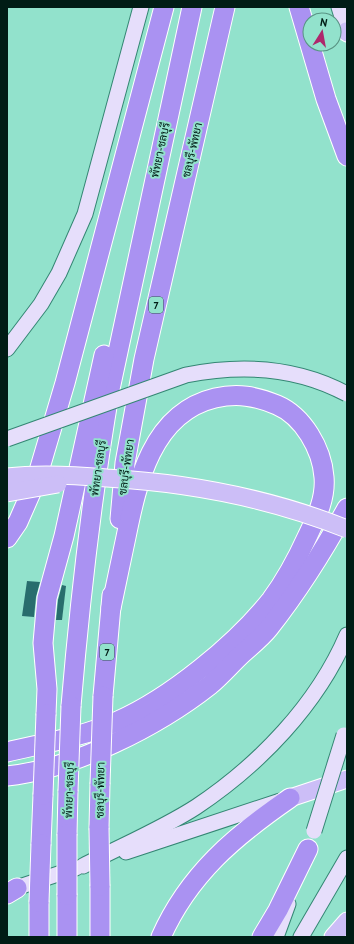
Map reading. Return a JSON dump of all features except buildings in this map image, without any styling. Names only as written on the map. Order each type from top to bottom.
[{"type":"highway","points":[[7,538],[18,522],[36,481],[65,384],[164,7]]},
{"type":"highway","name":"พัทยา-ชลบุรี","points":[[67,937],[67,834],[71,706],[81,590],[110,389],[192,7]]},
{"type":"highway","name":"ชลบุรี-พัทยา","points":[[100,937],[99,828],[103,696],[125,463],[144,359],[225,7]]},
{"type":"highway","points":[[299,7],[326,99],[347,156]]},
{"type":"highway","points":[[39,937],[47,689],[42,643],[50,584],[64,536],[109,335],[156,171]]},
{"type":"highway","points":[[7,752],[79,736],[119,721],[156,700],[201,668],[241,632],[271,600],[295,562],[322,504],[324,476],[318,449],[303,426],[282,408],[250,396],[229,395],[202,401],[178,416],[160,437],[145,463],[134,500],[111,608]]},
{"type":"highway","points":[[7,776],[20,774],[79,758],[116,742],[165,716],[210,684],[268,629],[317,561],[347,508]]},
{"type":"highway","points":[[161,937],[171,915],[198,876],[228,844],[256,821],[290,798]]},
{"type":"highway","points":[[262,937],[278,910],[311,840]]},
{"type":"main road","points":[[7,349],[40,304],[59,273],[86,214],[141,7]]},
{"type":"main road","points":[[339,7],[347,32]]},
{"type":"main road","points":[[7,439],[186,376],[214,369],[247,368],[277,371],[306,377],[332,386],[347,394]]},
{"type":"main road","points":[[7,477],[59,474],[156,481],[244,495],[347,529]]},
{"type":"main road","points":[[7,493],[60,484],[156,481]]},
{"type":"main road","points":[[83,866],[195,807],[253,763],[294,721],[311,698],[342,648],[347,635]]},
{"type":"main road","points":[[276,937],[311,840],[346,730]]},
{"type":"main road","points":[[10,891],[347,779]]},
{"type":"main road","points":[[301,937],[347,858]]},
{"type":"main road","points":[[333,937],[347,921]]}]
